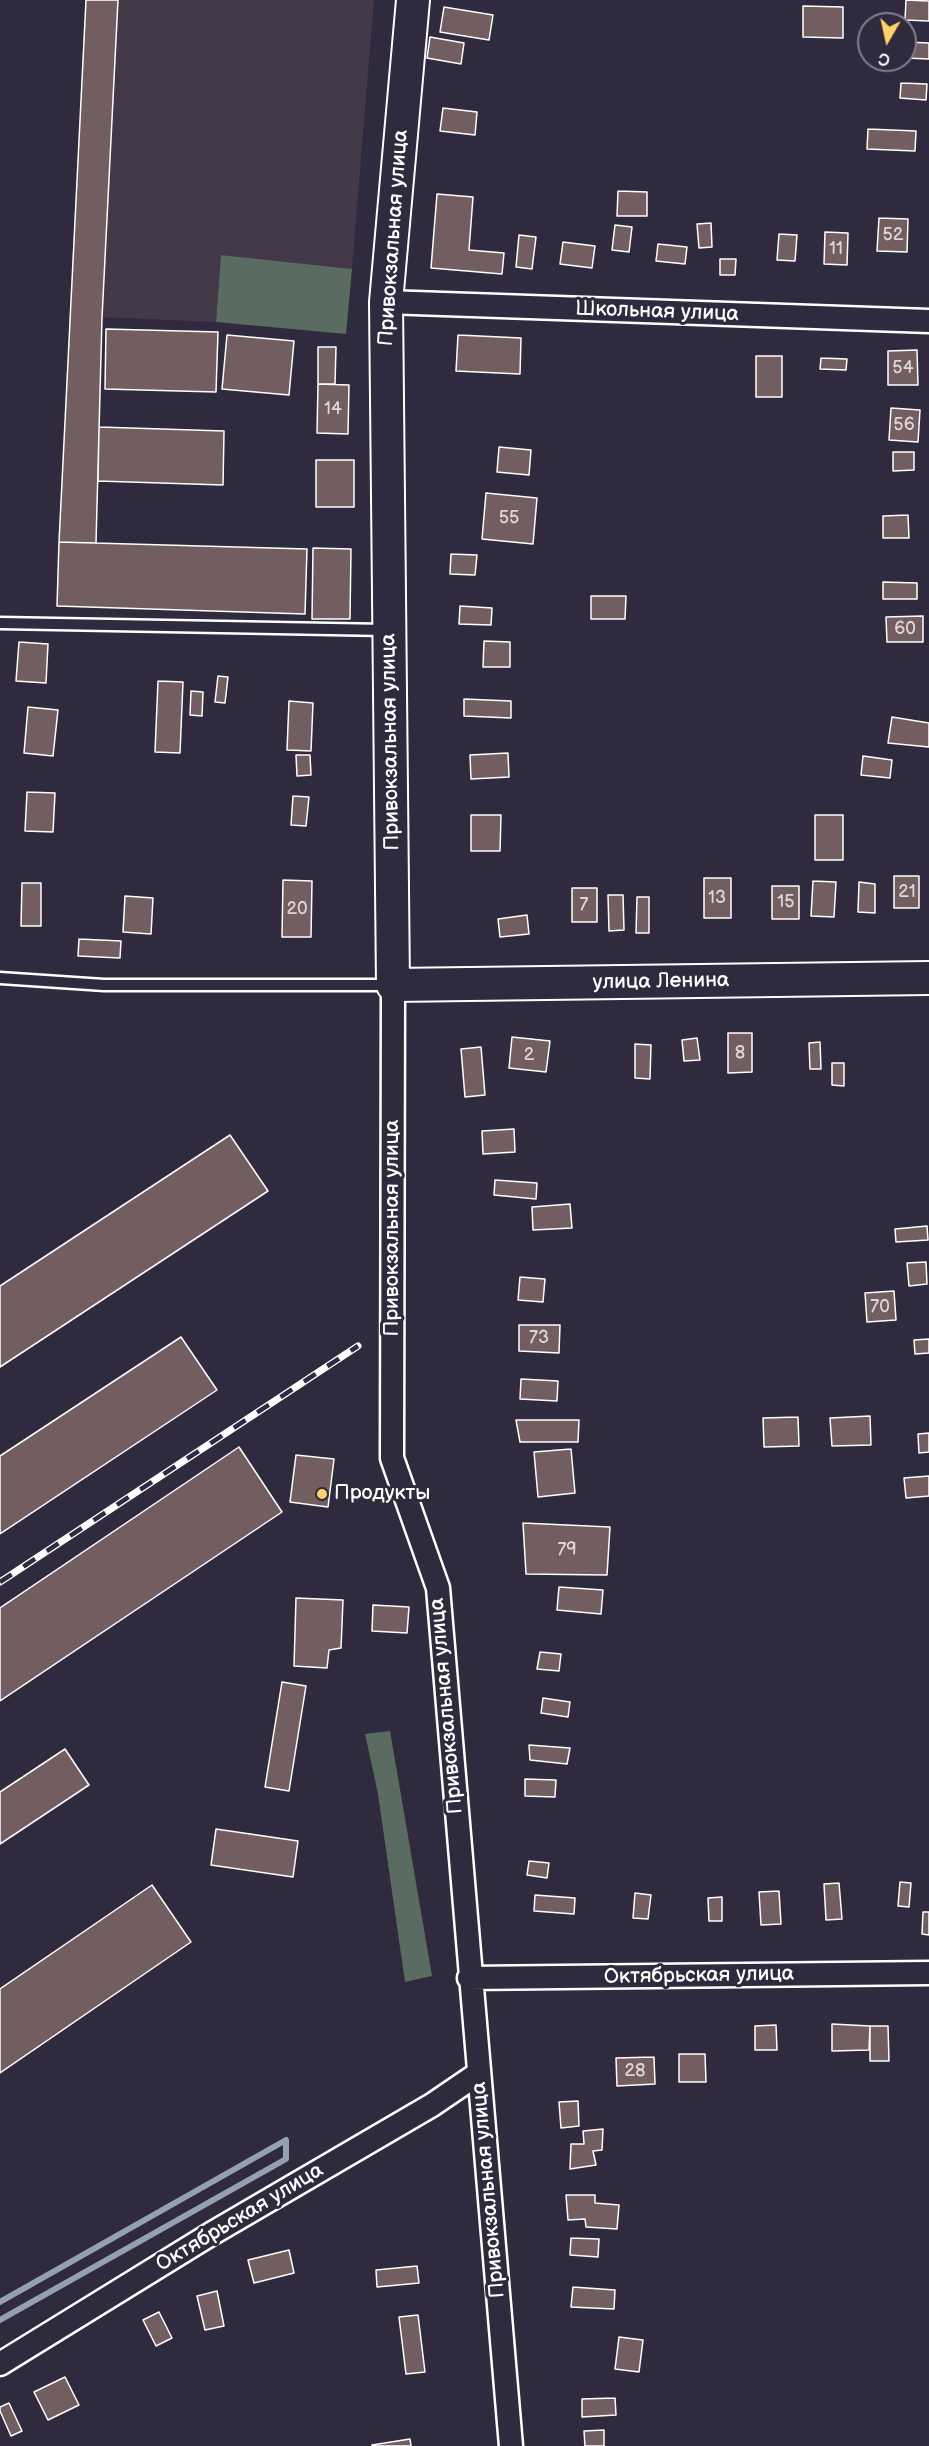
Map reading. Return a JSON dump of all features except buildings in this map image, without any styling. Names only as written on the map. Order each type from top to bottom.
[{"type":"street","name":"Привокзальная улица","points":[[413,0],[386,303],[393,985],[392,1458],[438,1588],[469,1978],[511,2446]]},
{"type":"street","name":"Школьная улица","points":[[386,303],[929,321]]},
{"type":"street","name":"улица Ленина","points":[[393,985],[929,978]]},
{"type":"street","name":"Октябрьская улица","points":[[469,1978],[929,1973]]},
{"type":"street","name":"Октябрьская улица","points":[[0,2364],[211,2234],[432,2105],[478,2073]]},
{"type":"lane","points":[[0,623],[390,630]]},
{"type":"lane","points":[[0,978],[104,985],[393,985]]},
{"type":"shaded area","points":[[86,0],[374,0],[352,269],[221,255],[216,322],[71,316]]},
{"type":"green space","points":[[221,255],[352,269],[346,334],[216,322]]},
{"type":"green space","points":[[390,1731],[432,1976],[405,1982],[378,1794],[365,1734]]},
{"type":"waterway","points":[[0,2302],[286,2140],[286,2159],[0,2320]]},
{"type":"railway","points":[[0,1582],[358,1346]]},
{"type":"place","name":"Продукты","points":[[322,1494]]}]
